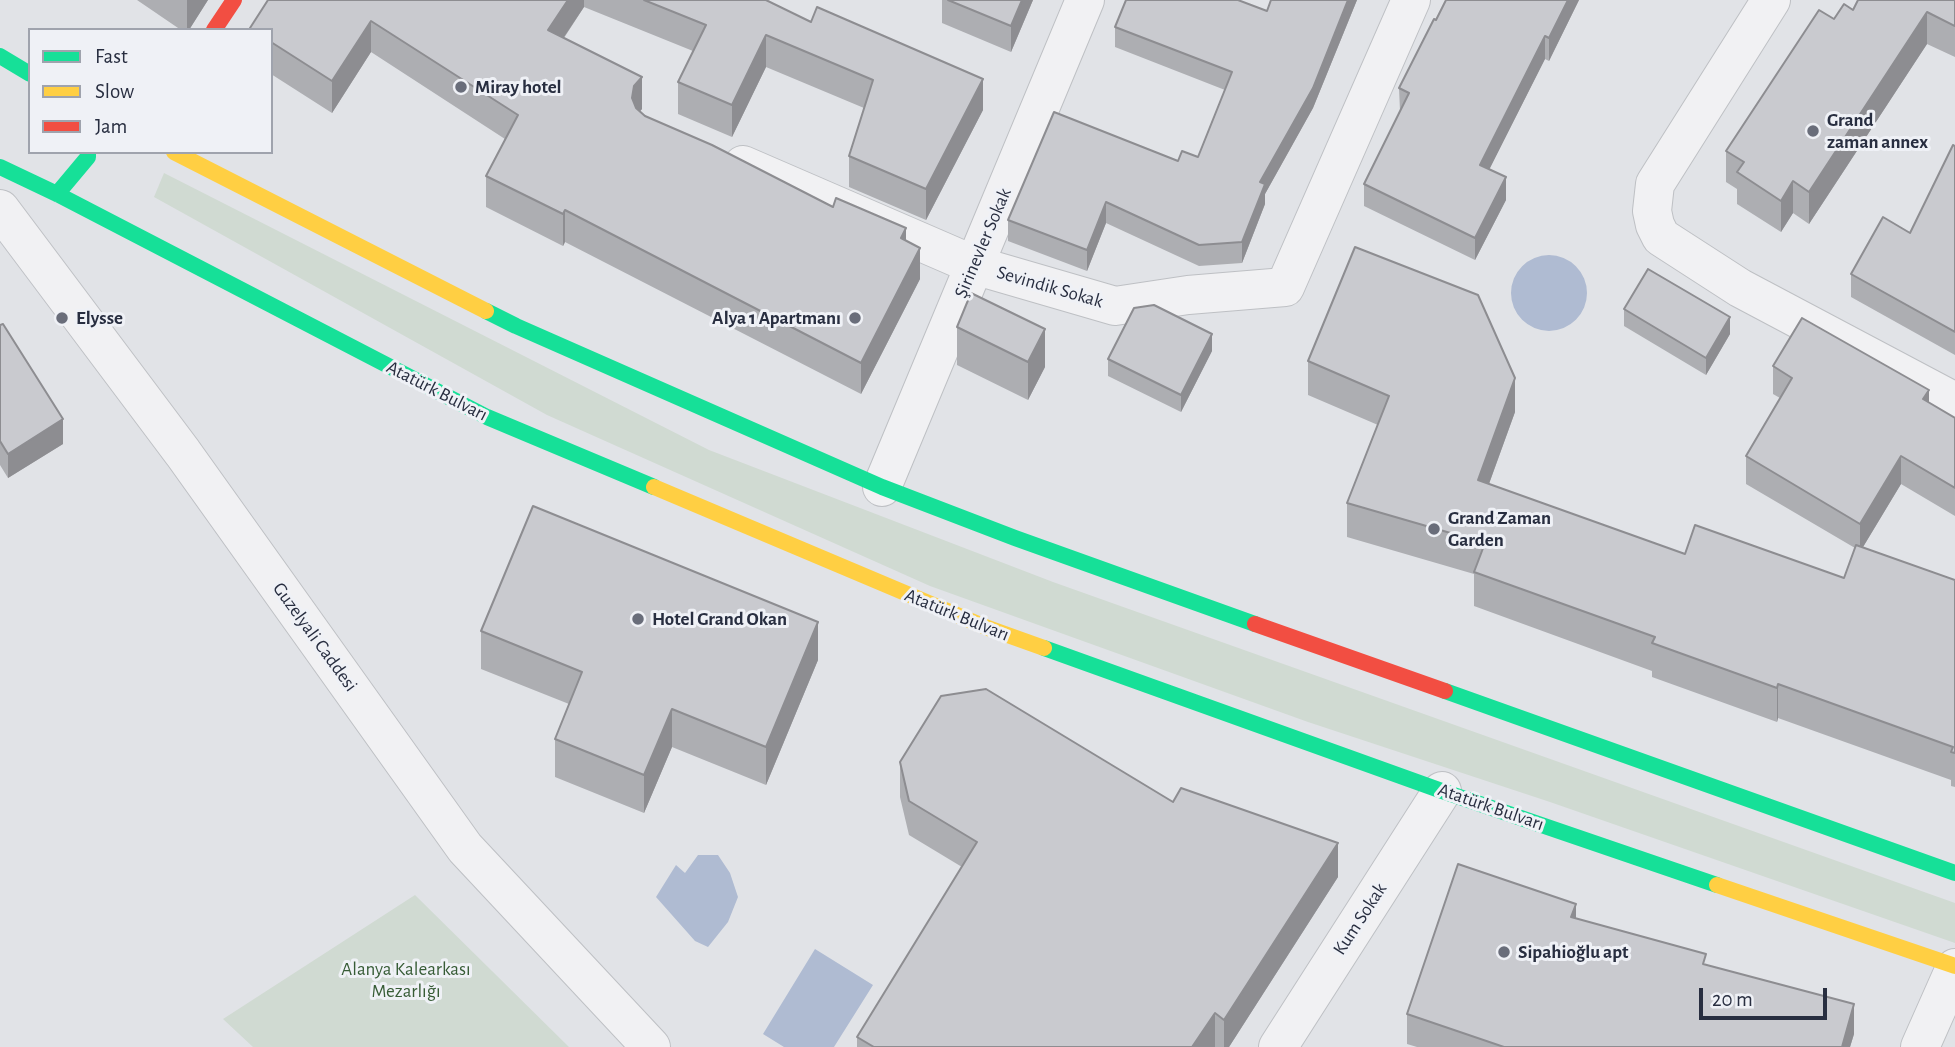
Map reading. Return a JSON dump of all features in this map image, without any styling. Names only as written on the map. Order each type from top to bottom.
[{"type":"street","points":[[215,28],[234,0]]},
{"type":"street","name":"Şirinevler Sokak","points":[[882,487],[1085,0]]},
{"type":"street","name":"Sevindik Sokak","points":[[706,149],[974,265],[1115,306],[1188,295],[1285,287],[1412,0]]},
{"type":"street","points":[[1770,0],[1655,184],[1655,225],[1661,237],[1740,288],[1955,402]]},
{"type":"street","points":[[2,60],[28,73]]},
{"type":"street","points":[[57,194],[88,158],[88,154]]},
{"type":"street","points":[[179,154],[516,327],[882,487],[1015,538],[1955,873]]},
{"type":"street","name":"Atatürk Bulvarı","points":[[0,167],[487,417],[988,628],[1442,791],[1955,967]]},
{"type":"street","name":"Guzelyali Caddesi","points":[[0,209],[183,453],[465,848],[650,1047]]},
{"type":"street","name":"Kum Sokak","points":[[1278,1047],[1442,791]]},
{"type":"street","points":[[1920,1047],[1955,967]]},
{"type":"green space","points":[[164,173],[709,450],[1053,582],[1955,903],[1955,943],[1550,802],[1308,722],[930,586],[547,415],[154,197]]},
{"type":"green space","name":"Alanya Kalearkası Mezarlığı","points":[[415,895],[569,1047],[253,1047],[223,1019]]},
{"type":"water","points":[[1549,255],[1563,258],[1576,266],[1584,279],[1587,293],[1584,307],[1576,320],[1563,328],[1549,331],[1535,328],[1522,320],[1514,307],[1511,293],[1514,279],[1522,266],[1535,258]]},
{"type":"water","points":[[698,855],[718,855],[730,873],[738,897],[728,922],[708,947],[695,941],[656,897],[676,865],[685,873]]},
{"type":"water","points":[[815,949],[873,985],[834,1047],[784,1047],[763,1034]]},
{"type":"building","points":[[268,0],[568,0],[548,30],[642,77],[634,86],[632,98],[636,108],[645,116],[712,145],[833,207],[836,198],[906,228],[901,238],[920,248],[861,363],[565,210],[563,214],[486,176],[518,115],[371,21],[332,81],[273,43],[273,28],[250,28]]},
{"type":"building","points":[[644,0],[766,0],[811,22],[817,7],[983,79],[926,189],[849,156],[873,80],[766,35],[732,105],[678,82],[706,25]]},
{"type":"building","points":[[948,0],[1022,0],[1011,26]]},
{"type":"building","points":[[1126,0],[1238,0],[1267,11],[1271,0],[1348,0],[1313,88],[1260,182],[1265,184],[1242,242],[1199,245],[1106,202],[1087,250],[1008,220],[1054,112],[1178,161],[1182,151],[1198,157],[1232,72],[1115,27]]},
{"type":"building","points":[[1446,0],[1568,0],[1549,38],[1545,36],[1480,165],[1506,177],[1475,238],[1364,184],[1409,93],[1399,88]]},
{"type":"building","points":[[1858,0],[1955,0],[1955,26],[1927,12],[1809,192],[1793,181],[1781,201],[1737,172],[1744,162],[1726,151],[1819,10],[1834,19],[1844,4],[1853,10]]},
{"type":"building","points":[[1953,145],[1955,332],[1851,274],[1883,217],[1910,233]]},
{"type":"building","points":[[1355,247],[1478,295],[1515,378],[1478,480],[1685,554],[1695,525],[1844,578],[1856,545],[1955,580],[1955,753],[1951,752],[1953,747],[1778,684],[1777,688],[1652,643],[1655,637],[1474,572],[1485,543],[1347,503],[1389,396],[1308,361]]},
{"type":"building","points":[[1648,269],[1730,317],[1706,358],[1624,309]]},
{"type":"building","points":[[971,293],[1045,329],[1028,362],[957,327]]},
{"type":"building","points":[[1154,305],[1212,334],[1181,395],[1108,359],[1134,308]]},
{"type":"building","points":[[1802,318],[1929,390],[1923,399],[1955,418],[1955,488],[1901,456],[1860,524],[1746,456],[1792,378],[1773,366]]},
{"type":"building","points":[[3,324],[63,419],[8,454],[0,441],[0,325]]},
{"type":"building","points":[[533,506],[818,622],[766,747],[672,709],[644,775],[555,739],[582,672],[481,631]]},
{"type":"building","points":[[986,689],[1173,802],[1181,788],[1338,843],[1224,1020],[1215,1013],[1192,1047],[874,1047],[857,1037],[977,842],[909,801],[900,762],[941,696]]},
{"type":"building","points":[[1458,864],[1576,904],[1571,917],[1706,954],[1703,964],[1854,1004],[1842,1047],[1504,1047],[1407,1014]]},
{"type":"traffic: fast","points":[[0,56],[28,73]]},
{"type":"traffic: fast","points":[[57,194],[88,154]]},
{"type":"traffic: fast","points":[[0,167],[487,417],[654,487]]},
{"type":"traffic: fast","points":[[486,311],[882,487],[1255,624]]},
{"type":"traffic: fast","points":[[1044,648],[1442,791],[1717,885]]},
{"type":"traffic: fast","points":[[1445,691],[1955,873]]},
{"type":"traffic: slow","points":[[178,154],[486,311]]},
{"type":"traffic: slow","points":[[654,487],[988,628],[1044,648]]},
{"type":"traffic: slow","points":[[1717,885],[1955,966]]},
{"type":"traffic: jam","points":[[215,28],[234,0]]},
{"type":"traffic: jam","points":[[1255,624],[1445,691]]},
{"type":"place","name":"Miray hotel","points":[[461,87]]},
{"type":"place","name":"Grand zaman annex","points":[[1813,131]]},
{"type":"place","name":"Elysse","points":[[62,318]]},
{"type":"place","name":"Alya 1 Apartmanı","points":[[855,318]]},
{"type":"place","name":"Grand Zaman Garden","points":[[1434,529]]},
{"type":"place","name":"Hotel Grand Okan","points":[[638,619]]},
{"type":"place","name":"Sipahioğlu apt","points":[[1504,952]]}]
